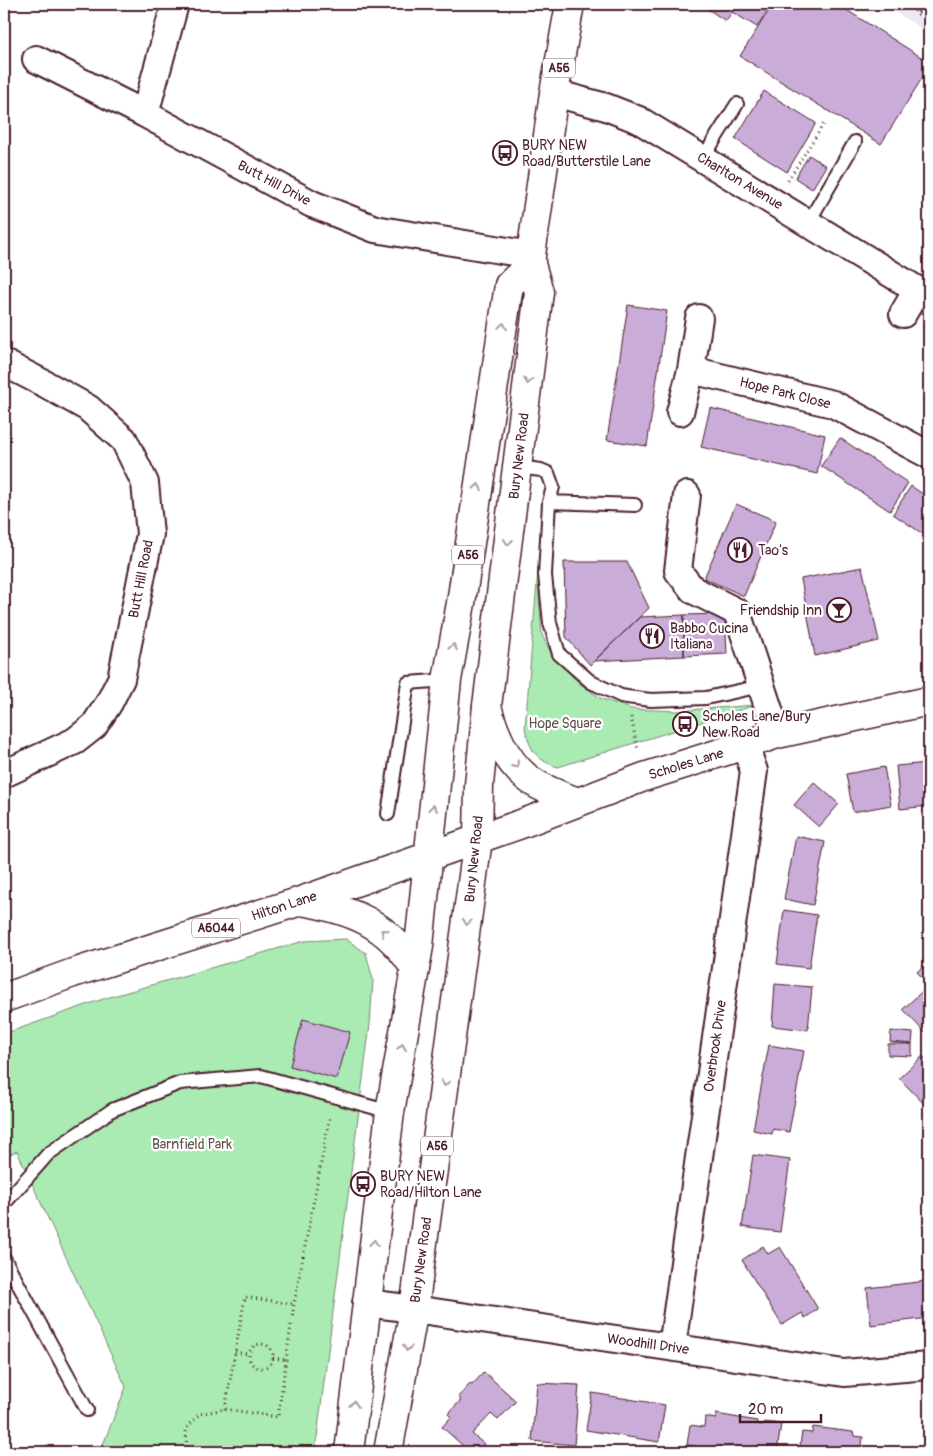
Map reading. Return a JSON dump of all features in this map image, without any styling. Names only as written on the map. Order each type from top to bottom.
[{"type":"main road","name":"Bury New Road","points":[[388,1452],[414,1308],[478,839],[479,786],[487,706],[539,292],[531,259],[554,93],[570,4]]},
{"type":"main road","name":"A56","points":[[349,1452],[390,1112],[415,969],[447,680],[509,285],[531,259]]},
{"type":"main road","name":"Scholes Lane","points":[[478,839],[644,777],[777,734],[929,701]]},
{"type":"main road","points":[[487,706],[497,738],[522,772],[538,785],[578,802]]},
{"type":"main road","name":"Hilton Lane","points":[[4,998],[301,900],[478,839]]},
{"type":"main road","points":[[301,900],[356,916],[378,927],[398,944],[408,956],[415,969]]},
{"type":"street","points":[[145,114],[175,4]]},
{"type":"street","name":"Butt Hill Drive","points":[[36,59],[145,114],[312,204],[375,229],[531,259]]},
{"type":"street","name":"Charlton Avenue","points":[[554,93],[606,107],[639,120],[923,293],[904,314]]},
{"type":"street","points":[[680,412],[691,370],[699,318]]},
{"type":"street","name":"Butt Hill Road","points":[[4,363],[88,408],[124,440],[145,483],[150,534],[121,679],[109,703],[94,726],[75,742],[4,774]]},
{"type":"street","name":"Hope Park Close","points":[[691,370],[833,404],[929,455]]},
{"type":"street","points":[[687,495],[678,571],[693,590],[737,612],[777,734]]},
{"type":"street","name":"Overbrook Drive","points":[[672,1347],[754,771],[745,745]]},
{"type":"street","name":"Woodhill Drive","points":[[366,1303],[414,1308],[844,1374],[929,1366]]},
{"type":"lane","points":[[703,158],[737,104]]},
{"type":"lane","points":[[808,223],[855,142]]},
{"type":"lane","points":[[518,467],[541,470],[548,473],[553,487],[549,502],[545,575],[550,623],[560,654],[591,682],[621,696],[651,700],[706,698],[761,686]]},
{"type":"lane","points":[[549,502],[635,505]]},
{"type":"lane","points":[[388,814],[408,683],[447,680]]},
{"type":"lane","points":[[4,1204],[48,1154],[112,1110],[180,1083],[261,1076],[390,1112]]},
{"type":"lane","points":[[4,1258],[87,1410]]},
{"type":"path","points":[[907,4],[929,22]]},
{"type":"path","points":[[775,202],[825,122]]},
{"type":"path","points":[[627,696],[644,777]]},
{"type":"path","points":[[187,1452],[186,1429],[199,1414],[225,1409],[278,1417],[294,1304],[334,1096]]},
{"type":"path","points":[[225,1409],[244,1297],[294,1304]]},
{"type":"path","points":[[256,1344],[262,1344],[268,1346],[272,1351],[273,1358],[271,1364],[266,1368],[259,1369],[253,1366],[248,1354],[256,1344]]},
{"type":"path","points":[[234,1352],[248,1354]]},
{"type":"path","points":[[273,1358],[287,1360]]},
{"type":"shaded area","points":[[882,4],[929,4],[929,33]]},
{"type":"green space","name":"Hope Square","points":[[539,558],[539,598],[542,635],[554,658],[579,683],[602,699],[631,709],[676,711],[756,705],[558,767],[544,761],[532,748],[525,728]]},
{"type":"green space","name":"Barnfield Park","points":[[346,939],[366,953],[373,980],[370,1024],[315,1452],[100,1452],[126,1387],[17,1151],[4,1157],[4,1034],[103,999],[304,941]]},
{"type":"building","points":[[700,4],[737,4],[726,21]]},
{"type":"building","points":[[737,4],[771,4],[757,27],[732,12]]},
{"type":"building","points":[[773,4],[837,4],[929,62],[929,67],[881,144],[740,56]]},
{"type":"building","points":[[919,4],[929,4],[929,15],[917,12]]},
{"type":"building","points":[[764,91],[816,123],[787,172],[735,139]]},
{"type":"building","points":[[809,155],[826,166],[812,189],[795,178]]},
{"type":"building","points":[[628,305],[667,311],[647,446],[607,440]]},
{"type":"building","points":[[710,408],[825,435],[817,474],[701,447]]},
{"type":"building","points":[[840,438],[908,483],[890,511],[821,466]]},
{"type":"building","points":[[911,486],[929,498],[929,538],[893,514]]},
{"type":"building","name":"Tao's","points":[[736,504],[776,521],[744,596],[704,578]]},
{"type":"building","points":[[564,562],[627,562],[649,608],[590,665],[566,637]]},
{"type":"building","name":"Friendship Inn","points":[[862,567],[879,641],[815,656],[801,579]]},
{"type":"building","points":[[725,614],[727,654],[684,656],[684,615]]},
{"type":"building","name":"Babbo Cucina Italiana","points":[[684,615],[684,656],[594,661],[640,617]]},
{"type":"building","points":[[928,763],[929,806],[900,809],[896,766]]},
{"type":"building","points":[[884,767],[891,805],[853,812],[846,774]]},
{"type":"building","points":[[814,782],[839,804],[819,827],[794,805]]},
{"type":"building","points":[[796,836],[825,842],[813,905],[784,899]]},
{"type":"building","points":[[784,910],[817,915],[809,968],[777,964]]},
{"type":"building","points":[[929,960],[929,985],[917,972]]},
{"type":"building","points":[[775,984],[812,987],[808,1030],[772,1026]]},
{"type":"building","points":[[929,985],[929,1029],[925,1033],[903,1009]]},
{"type":"building","points":[[303,1019],[350,1032],[337,1079],[290,1066]]},
{"type":"building","points":[[891,1031],[913,1033],[912,1044],[890,1042]]},
{"type":"building","points":[[888,1044],[912,1044],[912,1056],[888,1055]]},
{"type":"building","points":[[769,1045],[804,1051],[789,1132],[773,1129],[772,1134],[753,1130]]},
{"type":"building","points":[[923,1056],[929,1063],[929,1109],[899,1078]]},
{"type":"building","points":[[753,1155],[790,1160],[780,1232],[742,1227]]},
{"type":"building","points":[[763,1246],[768,1254],[780,1247],[818,1309],[805,1318],[802,1313],[782,1325],[742,1260]]},
{"type":"building","points":[[927,1281],[929,1318],[871,1325],[867,1288]]},
{"type":"building","points":[[484,1372],[516,1401],[498,1420],[491,1414],[472,1434],[484,1444],[477,1452],[470,1452],[442,1427],[451,1417],[448,1414],[461,1400],[458,1397]]},
{"type":"building","points":[[537,1383],[579,1385],[574,1445],[532,1441]]},
{"type":"building","points":[[592,1393],[665,1405],[659,1442],[586,1430]]},
{"type":"building","points":[[716,1414],[757,1421],[757,1424],[762,1425],[765,1422],[781,1424],[777,1452],[731,1452],[687,1445],[690,1425],[704,1427],[705,1417],[716,1419]]},
{"type":"building","points":[[813,1427],[853,1432],[854,1436],[863,1437],[861,1452],[799,1452],[802,1432],[812,1433]]},
{"type":"place","name":"BURY NEW Road/Butterstile Lane","points":[[505,153]]},
{"type":"place","name":"Tao's","points":[[740,550]]},
{"type":"place","name":"Friendship Inn","points":[[839,610]]},
{"type":"place","name":"Babbo Cucina Italiana","points":[[652,636]]},
{"type":"place","name":"Scholes Lane/Bury New Road","points":[[685,724]]},
{"type":"place","name":"BURY NEW Road/Hilton Lane","points":[[363,1184]]}]
